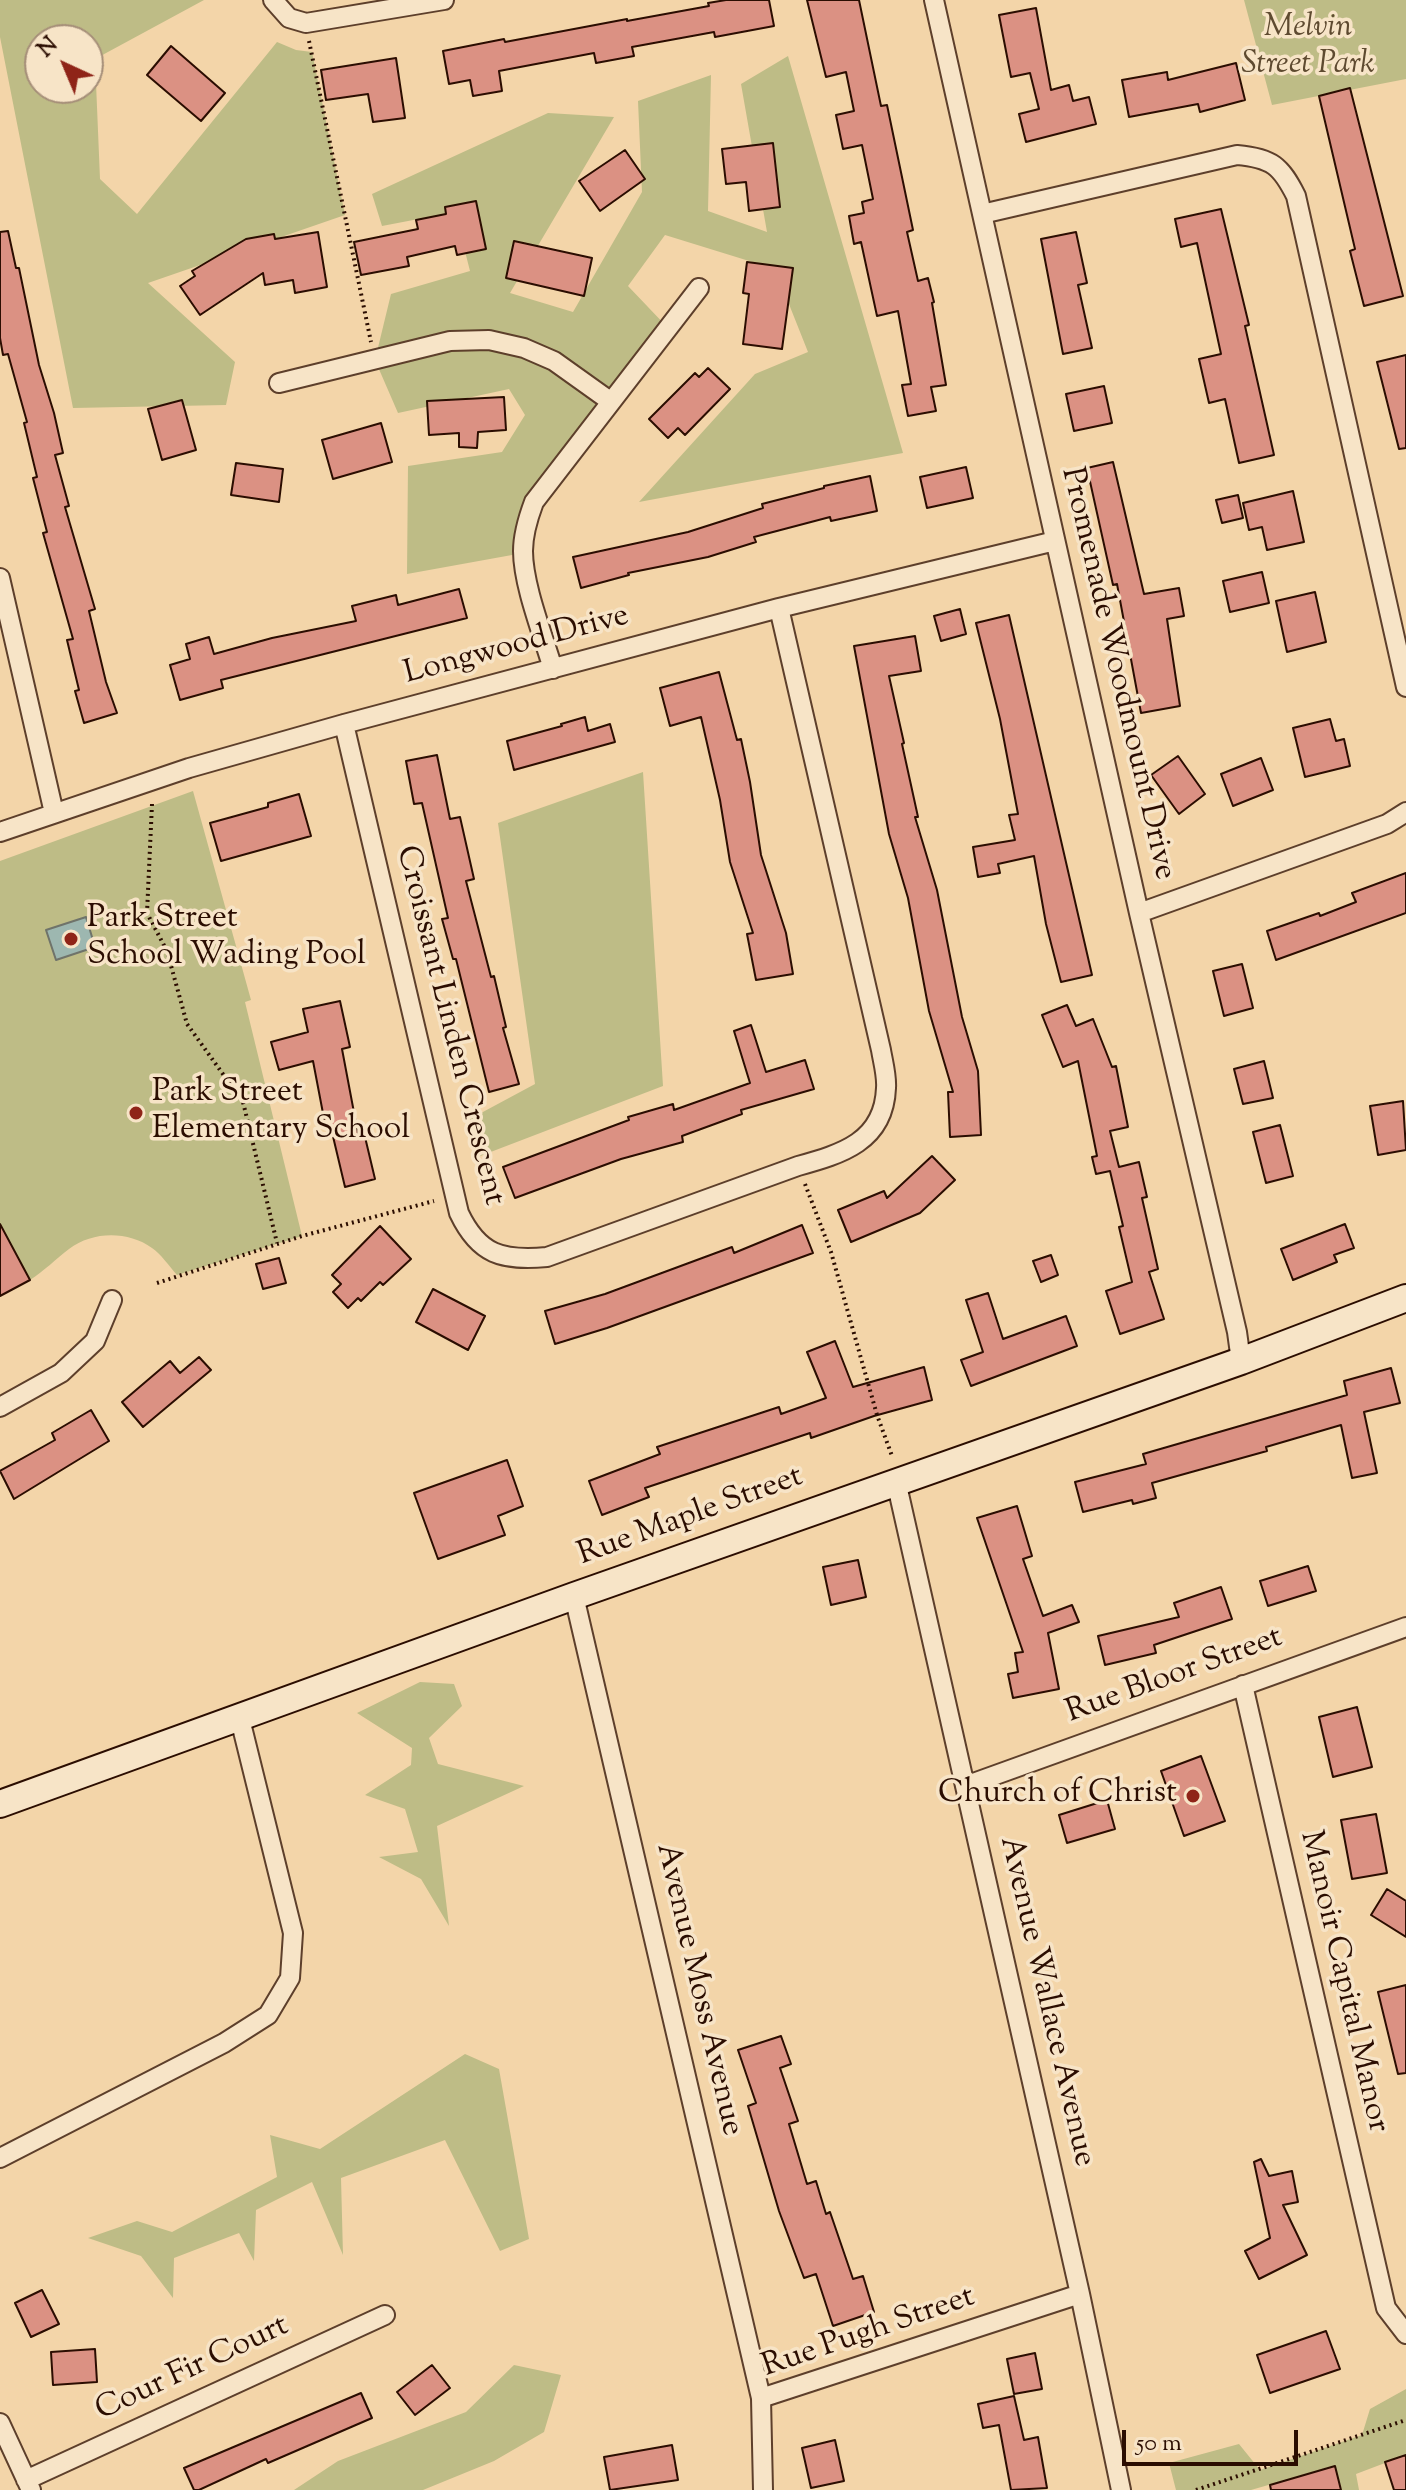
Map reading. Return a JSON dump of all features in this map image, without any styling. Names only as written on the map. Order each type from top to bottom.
[{"type":"street","points":[[273,0],[289,18],[306,23],[444,0]]},
{"type":"street","name":"Promenade Woodmount Drive","points":[[934,0],[1139,913],[1237,1332],[1241,1361]]},
{"type":"street","points":[[982,214],[1237,155],[1262,157],[1284,172],[1296,196],[1406,687]]},
{"type":"street","points":[[553,669],[527,579],[523,553],[525,527],[534,502],[699,288]]},
{"type":"street","points":[[279,383],[450,341],[489,340],[524,348],[554,361],[610,401]]},
{"type":"street","name":"Longwood Drive","points":[[0,832],[189,768],[344,724],[779,608],[1055,541]]},
{"type":"street","points":[[0,578],[54,813]]},
{"type":"street","name":"Croissant Linden Crescent","points":[[344,724],[459,1213],[468,1232],[497,1256],[521,1259],[547,1257],[833,1156],[861,1143],[879,1119],[886,1089],[881,1050],[779,608]]},
{"type":"street","points":[[1139,913],[1387,824],[1406,812]]},
{"type":"street","name":"Rue Maple Street","points":[[0,1804],[574,1596],[894,1468],[1241,1361],[1406,1298]]},
{"type":"street","points":[[0,1407],[61,1373],[95,1341],[112,1300]]},
{"type":"street","name":"Avenue Wallace Avenue","points":[[894,1468],[1080,2294],[1121,2490]]},
{"type":"street","name":"Avenue Moss Avenue","points":[[574,1596],[761,2398]]},
{"type":"street","name":"Rue Bloor Street","points":[[965,1786],[1406,1627]]},
{"type":"street","name":"Manoir Capital Manor","points":[[1243,1685],[1386,2308],[1406,2334]]},
{"type":"street","points":[[0,2158],[224,2043],[268,2015],[290,1978],[293,1933],[240,1719]]},
{"type":"street","name":"Rue Pugh Street","points":[[763,2490],[761,2398],[1080,2294]]},
{"type":"street","name":"Cour Fir Court","points":[[29,2485],[385,2315]]},
{"type":"street","points":[[0,2423],[29,2485]]},
{"type":"path","points":[[306,23],[375,360]]},
{"type":"path","points":[[152,804],[147,913],[167,951],[187,1024],[243,1102],[277,1243]]},
{"type":"path","points":[[798,1166],[831,1252],[894,1468]]},
{"type":"path","points":[[157,1283],[277,1243],[455,1196]]},
{"type":"path","points":[[1196,2490],[1406,2420]]},
{"type":"green space","points":[[0,0],[204,0],[104,54],[104,24],[24,24],[24,104],[97,104],[100,179],[137,214],[277,42],[296,50],[312,52],[345,215],[148,283],[235,362],[226,405],[73,408],[0,37]]},
{"type":"green space","name":"Melvin Street Park","points":[[1244,0],[1406,0],[1406,79],[1272,105]]},
{"type":"green space","points":[[788,56],[903,453],[639,502],[755,374],[808,352],[775,269],[665,235],[628,286],[668,328],[534,502],[523,553],[407,574],[408,466],[502,452],[525,415],[509,389],[398,413],[375,360],[391,294],[470,271],[455,212],[382,226],[372,194],[548,113],[614,117],[510,293],[573,312],[642,192],[638,101],[711,75],[708,211],[767,232],[741,84]]},
{"type":"green space","points":[[643,772],[663,1086],[475,1158],[468,1120],[535,1084],[498,823]]},
{"type":"green space","name":"Park Street Elementary School","points":[[193,791],[251,1000],[245,1002],[302,1236],[177,1275],[159,1253],[143,1242],[122,1236],[99,1236],[78,1243],[30,1280],[0,1224],[0,861]]},
{"type":"green space","points":[[420,1682],[454,1684],[462,1706],[429,1738],[438,1764],[524,1786],[437,1826],[449,1926],[421,1879],[379,1857],[418,1852],[405,1809],[365,1795],[411,1765],[412,1748],[357,1713]]},
{"type":"green space","points":[[465,2054],[499,2069],[529,2239],[500,2251],[445,2140],[341,2178],[343,2255],[312,2182],[256,2210],[254,2261],[239,2233],[174,2258],[173,2298],[141,2256],[88,2238],[137,2221],[172,2232],[277,2177],[270,2135],[320,2149]]},
{"type":"green space","points":[[514,2365],[561,2375],[544,2432],[494,2461],[423,2490],[294,2490],[338,2461],[466,2412]]},
{"type":"green space","points":[[1406,2389],[1406,2455],[1356,2474],[1359,2490],[1342,2490],[1334,2466],[1251,2490],[1176,2490],[1169,2463],[1239,2444],[1260,2470],[1362,2435],[1370,2409]]},
{"type":"water","name":"Park Street School Wading Pool","points":[[86,917],[95,947],[56,960],[46,930]]},
{"type":"building","points":[[726,0],[769,0],[774,26],[715,37],[714,32],[632,47],[634,56],[596,63],[594,53],[499,71],[502,91],[473,96],[470,80],[449,84],[443,51],[627,21]]},
{"type":"building","points":[[807,0],[859,0],[881,106],[887,105],[913,230],[907,232],[918,281],[928,278],[934,302],[946,385],[931,387],[936,411],[908,416],[902,385],[911,384],[898,311],[877,316],[861,242],[854,244],[849,216],[864,213],[862,202],[873,199],[862,145],[843,149],[836,115],[854,111],[846,72],[826,77]]},
{"type":"building","points":[[1036,8],[1051,90],[1069,85],[1073,101],[1089,97],[1096,124],[1026,142],[1019,114],[1039,109],[1030,73],[1011,77],[999,15]]},
{"type":"building","points":[[171,46],[225,93],[201,121],[147,75]]},
{"type":"building","points":[[396,58],[405,118],[373,122],[368,94],[326,100],[321,70]]},
{"type":"building","points":[[1236,63],[1245,100],[1200,112],[1198,104],[1129,117],[1122,80],[1167,72],[1168,80]]},
{"type":"building","points":[[1350,88],[1403,296],[1364,306],[1350,251],[1355,249],[1319,96]]},
{"type":"building","points":[[773,143],[780,207],[749,211],[746,182],[726,184],[722,149]]},
{"type":"building","points":[[625,150],[645,179],[600,211],[579,181]]},
{"type":"building","points":[[476,201],[486,249],[457,255],[455,246],[407,257],[409,266],[361,275],[354,242],[418,229],[416,220],[446,214],[445,207]]},
{"type":"building","points":[[1221,209],[1249,325],[1245,326],[1274,455],[1239,463],[1225,399],[1209,403],[1199,359],[1221,354],[1197,243],[1181,247],[1175,219]]},
{"type":"building","points":[[8,231],[63,453],[55,455],[69,506],[65,507],[95,609],[89,611],[106,682],[117,713],[84,723],[67,640],[73,639],[43,533],[47,532],[33,478],[37,477],[24,423],[27,422],[8,354],[3,355],[0,338],[0,232]]},
{"type":"building","points":[[318,232],[327,287],[295,293],[293,280],[265,285],[263,273],[200,315],[180,286],[195,276],[192,271],[246,239],[274,234],[275,239]]},
{"type":"building","points":[[1076,232],[1087,283],[1078,285],[1092,348],[1063,354],[1041,239]]},
{"type":"building","points":[[514,241],[592,258],[584,296],[506,278]]},
{"type":"building","points":[[747,262],[793,268],[782,349],[743,344],[749,294],[743,293]]},
{"type":"building","points":[[1406,355],[1406,448],[1399,449],[1377,362]]},
{"type":"building","points":[[708,368],[730,389],[685,435],[678,428],[668,438],[649,419],[695,373],[699,377]]},
{"type":"building","points":[[1104,386],[1112,423],[1074,431],[1066,394]]},
{"type":"building","points":[[504,397],[506,430],[478,432],[477,448],[459,447],[459,433],[429,435],[427,401]]},
{"type":"building","points":[[182,400],[196,450],[162,460],[148,409]]},
{"type":"building","points":[[381,423],[392,462],[333,479],[322,440]]},
{"type":"building","points":[[1113,462],[1144,594],[1179,588],[1184,616],[1167,619],[1180,706],[1141,713],[1117,584],[1113,585],[1087,468]]},
{"type":"building","points":[[236,463],[283,469],[279,502],[231,495]]},
{"type":"building","points":[[966,467],[973,498],[927,508],[920,477]]},
{"type":"building","points":[[870,476],[877,511],[831,521],[830,517],[754,537],[756,542],[708,557],[628,573],[581,588],[573,557],[688,532],[763,508],[762,504]]},
{"type":"building","points":[[1293,491],[1304,542],[1267,550],[1262,527],[1249,530],[1243,503]]},
{"type":"building","points":[[1238,495],[1243,518],[1222,523],[1216,500]]},
{"type":"building","points":[[1262,572],[1269,603],[1230,612],[1223,581]]},
{"type":"building","points":[[459,589],[467,618],[221,680],[223,688],[180,700],[170,665],[190,659],[186,644],[209,637],[214,654],[272,638],[356,621],[352,606],[396,595],[398,605]]},
{"type":"building","points":[[1315,592],[1326,642],[1287,652],[1276,601]]},
{"type":"building","points":[[960,609],[966,634],[941,641],[934,616]]},
{"type":"building","points":[[1009,615],[1092,975],[1061,982],[1046,924],[1034,856],[998,864],[1000,873],[978,877],[973,847],[1015,840],[1009,815],[1018,814],[1000,719],[976,623]]},
{"type":"building","points":[[915,636],[921,671],[889,676],[918,817],[915,817],[937,890],[962,1017],[978,1071],[981,1135],[950,1137],[948,1092],[953,1092],[929,1011],[908,898],[889,834],[854,646]]},
{"type":"building","points":[[719,672],[737,740],[741,739],[761,855],[786,933],[793,974],[756,980],[747,934],[753,933],[730,862],[701,717],[670,726],[660,688]]},
{"type":"building","points":[[585,717],[588,731],[610,724],[615,742],[514,770],[507,741]]},
{"type":"building","points":[[1330,719],[1336,741],[1344,739],[1350,766],[1305,777],[1293,728]]},
{"type":"building","points":[[437,755],[450,819],[460,817],[474,879],[466,881],[491,977],[494,976],[506,1027],[503,1028],[519,1084],[489,1092],[456,959],[453,959],[442,919],[448,918],[422,803],[414,804],[406,761]]},
{"type":"building","points":[[1178,756],[1205,794],[1179,814],[1151,775]]},
{"type":"building","points":[[1261,758],[1273,790],[1233,806],[1221,774]]},
{"type":"building","points":[[299,794],[311,836],[221,861],[210,823],[268,807],[268,803]]},
{"type":"building","points":[[1406,873],[1406,913],[1276,960],[1267,931],[1356,902],[1352,893]]},
{"type":"building","points":[[1242,964],[1253,1008],[1224,1016],[1213,971]]},
{"type":"building","points":[[340,1001],[350,1047],[342,1049],[359,1139],[365,1137],[375,1179],[345,1187],[331,1128],[326,1129],[313,1061],[279,1070],[271,1042],[308,1032],[303,1009]]},
{"type":"building","points":[[1067,1005],[1076,1026],[1093,1019],[1112,1067],[1116,1066],[1128,1127],[1110,1131],[1119,1167],[1139,1162],[1147,1197],[1142,1198],[1158,1269],[1149,1272],[1164,1319],[1120,1334],[1106,1291],[1132,1282],[1110,1171],[1096,1174],[1092,1157],[1097,1156],[1078,1061],[1063,1067],[1042,1015]]},
{"type":"building","points":[[751,1025],[766,1072],[805,1060],[814,1089],[741,1110],[742,1114],[682,1136],[683,1142],[621,1159],[515,1198],[503,1167],[629,1120],[628,1117],[673,1104],[674,1110],[750,1083],[734,1031]]},
{"type":"building","points":[[1264,1061],[1273,1098],[1243,1104],[1234,1069]]},
{"type":"building","points":[[1403,1101],[1406,1150],[1378,1155],[1370,1106]]},
{"type":"building","points":[[1280,1125],[1293,1176],[1266,1183],[1253,1132]]},
{"type":"building","points":[[932,1156],[955,1180],[920,1213],[851,1242],[838,1210],[884,1191],[887,1198]]},
{"type":"building","points":[[0,1224],[30,1280],[0,1296]]},
{"type":"building","points":[[1345,1224],[1354,1248],[1334,1255],[1337,1262],[1293,1280],[1281,1249]]},
{"type":"building","points":[[802,1225],[813,1253],[555,1344],[545,1311],[605,1294],[732,1247],[734,1253]]},
{"type":"building","points":[[380,1226],[411,1259],[383,1285],[380,1282],[361,1301],[358,1298],[348,1308],[333,1292],[341,1284],[332,1275]]},
{"type":"building","points":[[1051,1255],[1058,1275],[1041,1282],[1033,1261]]},
{"type":"building","points":[[279,1258],[286,1283],[263,1289],[256,1264]]},
{"type":"building","points":[[433,1289],[485,1316],[468,1350],[416,1322]]},
{"type":"building","points":[[988,1293],[1003,1339],[1066,1316],[1077,1346],[971,1386],[961,1360],[983,1352],[966,1300]]},
{"type":"building","points":[[835,1341],[853,1387],[924,1367],[932,1400],[811,1438],[810,1433],[645,1488],[649,1497],[602,1515],[589,1481],[660,1454],[657,1447],[779,1407],[781,1414],[826,1398],[807,1352]]},
{"type":"building","points":[[199,1357],[211,1370],[143,1427],[122,1402],[170,1361],[180,1373]]},
{"type":"building","points":[[1391,1368],[1400,1403],[1364,1412],[1377,1473],[1352,1478],[1341,1425],[1266,1447],[1267,1451],[1152,1483],[1156,1498],[1133,1504],[1132,1500],[1083,1512],[1075,1482],[1146,1464],[1143,1454],[1347,1395],[1344,1381]]},
{"type":"building","points":[[91,1410],[109,1441],[14,1499],[0,1471],[55,1440],[52,1433]]},
{"type":"building","points":[[507,1460],[523,1506],[498,1516],[505,1535],[438,1559],[414,1493]]},
{"type":"building","points":[[1017,1506],[1032,1556],[1023,1559],[1043,1616],[1072,1605],[1079,1622],[1048,1633],[1059,1689],[1013,1698],[1008,1674],[1018,1672],[1015,1653],[1023,1652],[977,1518]]},
{"type":"building","points":[[858,1560],[866,1597],[831,1605],[823,1567]]},
{"type":"building","points":[[1308,1566],[1316,1591],[1268,1606],[1260,1581]]},
{"type":"building","points":[[1221,1587],[1232,1619],[1154,1645],[1156,1653],[1105,1665],[1098,1636],[1179,1617],[1174,1603]]},
{"type":"building","points":[[1357,1707],[1372,1767],[1333,1777],[1319,1717]]},
{"type":"building","name":"Church of Christ","points":[[1201,1756],[1225,1821],[1184,1836],[1161,1771]]},
{"type":"building","points":[[1107,1800],[1115,1829],[1067,1843],[1059,1815]]},
{"type":"building","points":[[1376,1814],[1387,1873],[1352,1879],[1341,1820]]},
{"type":"building","points":[[1387,1889],[1406,1901],[1406,1937],[1371,1915]]},
{"type":"building","points":[[1406,1985],[1406,2073],[1398,2074],[1378,1992]]},
{"type":"building","points":[[781,2036],[791,2064],[780,2068],[798,2121],[789,2124],[807,2184],[816,2181],[853,2279],[863,2276],[874,2312],[833,2326],[816,2274],[804,2278],[779,2211],[748,2106],[756,2103],[738,2050]]},
{"type":"building","points":[[1261,2159],[1269,2176],[1292,2171],[1298,2202],[1283,2205],[1307,2255],[1259,2279],[1245,2251],[1270,2238],[1254,2162]]},
{"type":"building","points":[[42,2290],[59,2324],[31,2337],[15,2303]]},
{"type":"building","points":[[1326,2331],[1340,2369],[1270,2393],[1257,2355]]},
{"type":"building","points":[[95,2349],[97,2382],[53,2385],[51,2352]]},
{"type":"building","points":[[1035,2353],[1042,2389],[1014,2394],[1007,2359]]},
{"type":"building","points":[[432,2365],[450,2388],[415,2415],[397,2392]]},
{"type":"building","points":[[361,2393],[372,2418],[268,2463],[266,2459],[194,2490],[184,2468]]},
{"type":"building","points":[[1014,2396],[1024,2440],[1038,2437],[1047,2488],[1011,2490],[999,2425],[983,2428],[978,2404]]},
{"type":"building","points":[[835,2440],[844,2481],[811,2488],[802,2448]]},
{"type":"building","points":[[672,2445],[678,2480],[610,2490],[604,2457]]},
{"type":"building","points":[[1406,2455],[1406,2490],[1394,2490],[1385,2462]]},
{"type":"building","points":[[1335,2466],[1341,2490],[1271,2490],[1270,2485]]},
{"type":"place","name":"Park Street School Wading Pool","points":[[71,939]]},
{"type":"place","name":"Park Street Elementary School","points":[[136,1113]]},
{"type":"place","name":"Church of Christ","points":[[1193,1796]]}]
